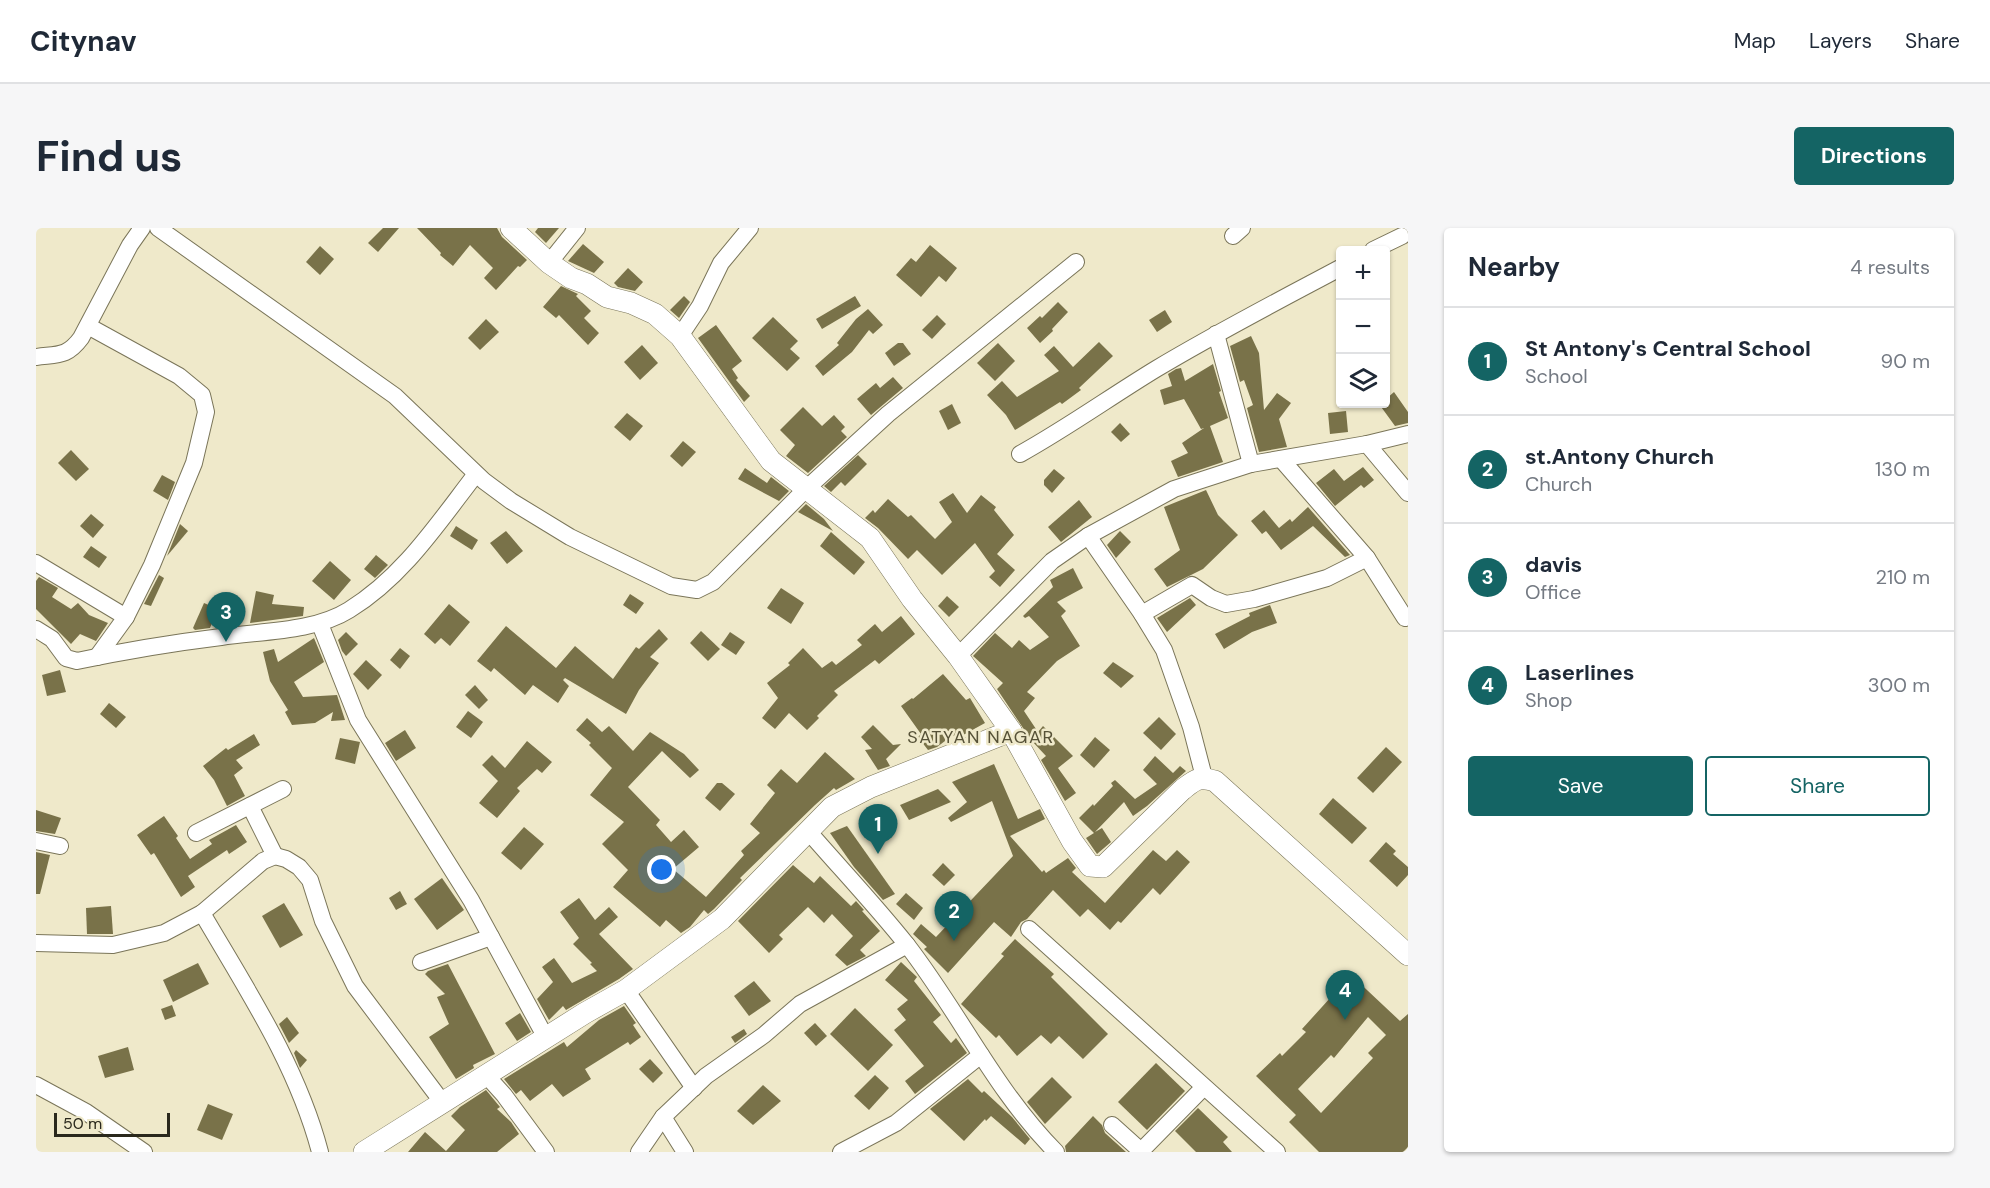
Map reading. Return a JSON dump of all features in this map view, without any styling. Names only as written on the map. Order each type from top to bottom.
[{"type":"street","points":[[36,357],[65,354],[75,347],[130,245],[142,228]]},
{"type":"street","points":[[158,228],[395,396],[476,474],[511,501],[570,537],[671,586],[698,590],[713,582],[806,489],[888,414],[1076,262]]},
{"type":"street","points":[[511,228],[549,263],[571,278],[587,284],[608,297],[631,303],[655,314],[680,336],[771,460],[870,537],[912,599],[958,656],[1011,731],[1072,841],[1090,866],[1103,867],[1182,790],[1195,780],[1204,777],[1215,781],[1408,955]]},
{"type":"street","points":[[549,263],[577,228]]},
{"type":"street","points":[[680,336],[700,306],[721,263],[750,228]]},
{"type":"street","points":[[1381,246],[1402,235]]},
{"type":"street","points":[[1020,454],[1067,428],[1128,386],[1216,334],[1336,271]]},
{"type":"street","points":[[88,326],[179,376],[202,395],[206,412],[194,464],[152,565],[126,617],[98,657]]},
{"type":"street","points":[[1216,334],[1251,464]]},
{"type":"street","points":[[958,656],[1052,561],[1088,536],[1174,489],[1251,464],[1367,444],[1408,434]]},
{"type":"street","points":[[1367,444],[1408,493]]},
{"type":"street","points":[[1281,459],[1366,558],[1405,618]]},
{"type":"street","points":[[36,629],[52,639],[66,658],[77,662],[167,644],[320,624],[349,611],[410,560],[476,474]]},
{"type":"street","points":[[1088,536],[1164,650],[1191,727],[1204,777]]},
{"type":"street","points":[[1142,614],[1192,585],[1211,598],[1226,604],[1254,599],[1327,579],[1366,558]]},
{"type":"street","points":[[36,563],[126,617]]},
{"type":"street","points":[[320,624],[358,720],[471,900],[546,1038]]},
{"type":"street","points":[[364,1152],[626,990],[722,919],[832,807],[871,787],[1011,731]]},
{"type":"street","points":[[195,833],[283,789]]},
{"type":"street","points":[[249,806],[275,856]]},
{"type":"street","points":[[808,831],[907,945],[1037,1133],[1056,1152]]},
{"type":"street","points":[[36,841],[60,846]]},
{"type":"street","points":[[36,943],[113,945],[164,933],[202,913],[263,861],[275,856],[286,859],[299,867],[310,880],[324,921],[355,986],[443,1103]]},
{"type":"street","points":[[202,913],[285,1058],[311,1117],[320,1152]]},
{"type":"street","points":[[1029,929],[1277,1152]]},
{"type":"street","points":[[421,962],[491,937]]},
{"type":"street","points":[[639,1152],[663,1117],[694,1088],[764,1035],[800,1004],[907,945]]},
{"type":"street","points":[[626,990],[694,1088]]},
{"type":"street","points":[[841,1152],[896,1123],[981,1055]]},
{"type":"street","points":[[486,1075],[504,1095],[546,1152]]},
{"type":"street","points":[[36,1085],[86,1112],[144,1152]]},
{"type":"street","points":[[1112,1125],[1141,1152],[1204,1087]]},
{"type":"street","points":[[663,1117],[685,1152]]},
{"type":"building","points":[[383,228],[399,228],[378,252],[368,243]]},
{"type":"building","points":[[417,228],[497,228],[502,237],[527,260],[520,267],[518,266],[496,290],[484,278],[493,268],[470,245],[453,266],[440,255],[441,253]]},
{"type":"building","points":[[538,228],[559,228],[546,243],[535,232]]},
{"type":"building","points":[[583,244],[604,262],[594,273],[568,261]]},
{"type":"building","points":[[930,245],[957,268],[946,282],[939,276],[921,297],[896,275],[911,258],[916,262]]},
{"type":"building","points":[[320,246],[334,259],[320,275],[306,262]]},
{"type":"building","points":[[628,268],[643,282],[635,291],[618,287],[614,283]]},
{"type":"building","points":[[561,286],[578,294],[576,296],[591,311],[584,318],[599,333],[588,345],[559,315],[556,318],[543,307]]},
{"type":"building","points":[[684,296],[690,302],[679,318],[670,310]]},
{"type":"building","points":[[855,296],[861,306],[822,329],[816,319]]},
{"type":"building","points":[[1058,302],[1068,312],[1040,343],[1027,328],[1040,316],[1042,318]]},
{"type":"building","points":[[868,309],[883,325],[873,334],[869,330],[852,352],[823,376],[815,366],[839,345],[837,343],[856,319]]},
{"type":"building","points":[[1165,310],[1172,322],[1157,332],[1149,320]]},
{"type":"building","points":[[937,315],[946,324],[932,339],[922,330]]},
{"type":"building","points":[[773,317],[798,341],[790,349],[800,358],[787,371],[752,338]]},
{"type":"building","points":[[486,319],[499,332],[480,350],[468,338]]},
{"type":"building","points":[[716,325],[742,361],[732,369],[738,378],[736,380],[750,396],[744,402],[698,338]]},
{"type":"building","points":[[1251,336],[1259,353],[1264,410],[1277,393],[1291,403],[1279,419],[1287,447],[1259,452],[1247,408],[1253,405],[1244,380],[1240,382],[1230,346]]},
{"type":"building","points":[[1099,342],[1113,356],[1079,388],[1081,390],[1062,404],[1060,402],[1015,430],[1006,415],[987,395],[1002,381],[1017,397],[1059,371],[1044,355],[1054,346],[1073,367]]},
{"type":"building","points":[[898,343],[903,343],[911,354],[894,366],[885,353]]},
{"type":"building","points":[[998,343],[1015,361],[995,381],[977,363]]},
{"type":"building","points":[[642,345],[658,363],[640,380],[624,362]]},
{"type":"building","points":[[1213,364],[1228,418],[1210,426],[1223,462],[1178,477],[1171,461],[1188,453],[1182,443],[1204,428],[1201,429],[1184,399],[1164,405],[1160,390],[1172,386],[1168,374],[1176,369],[1181,368],[1185,381]]},
{"type":"building","points":[[893,377],[903,388],[871,415],[857,399],[876,383],[880,388]]},
{"type":"building","points":[[1394,392],[1408,412],[1408,423],[1395,426],[1382,408],[1390,408],[1390,396]]},
{"type":"building","points":[[952,404],[961,423],[948,430],[939,411]]},
{"type":"building","points":[[803,407],[822,426],[834,415],[845,427],[841,431],[847,437],[808,473],[786,456],[795,445],[780,430]]},
{"type":"building","points":[[1346,411],[1348,432],[1330,434],[1328,413]]},
{"type":"building","points":[[627,413],[643,426],[630,441],[614,427]]},
{"type":"building","points":[[1120,423],[1130,434],[1121,442],[1111,432]]},
{"type":"building","points":[[683,441],[696,452],[682,467],[670,456]]},
{"type":"building","points":[[71,450],[89,469],[76,481],[58,463]]},
{"type":"building","points":[[858,455],[867,464],[845,486],[841,482],[831,492],[824,486]]},
{"type":"building","points":[[1363,467],[1374,480],[1364,488],[1361,485],[1335,506],[1316,483],[1334,469],[1344,481]]},
{"type":"building","points":[[745,468],[767,483],[771,477],[789,491],[779,501],[738,479]]},
{"type":"building","points":[[1054,469],[1065,478],[1052,493],[1044,485],[1044,480]]},
{"type":"building","points":[[162,475],[175,482],[168,500],[153,491]]},
{"type":"building","points":[[1206,490],[1218,515],[1238,535],[1203,569],[1167,587],[1154,569],[1180,550],[1164,507]]},
{"type":"building","points":[[953,493],[967,513],[981,495],[996,507],[994,510],[1014,535],[997,554],[1015,570],[1000,587],[989,577],[995,571],[975,543],[942,575],[917,550],[908,559],[865,518],[873,510],[875,513],[888,499],[908,517],[911,515],[935,539],[952,522],[939,502]]},
{"type":"building","points":[[1079,500],[1092,517],[1061,542],[1048,527]]},
{"type":"building","points":[[806,504],[824,519],[833,531],[798,512]]},
{"type":"building","points":[[1308,507],[1350,555],[1345,557],[1313,526],[1281,550],[1266,531],[1262,534],[1251,521],[1264,510],[1279,528],[1290,519],[1292,522]]},
{"type":"building","points":[[91,514],[104,525],[93,538],[80,526]]},
{"type":"building","points":[[180,524],[188,531],[167,556]]},
{"type":"building","points":[[456,526],[478,540],[472,550],[450,536]]},
{"type":"building","points":[[506,531],[523,551],[507,564],[490,543]]},
{"type":"building","points":[[1120,531],[1131,542],[1116,558],[1107,545]]},
{"type":"building","points":[[831,532],[865,562],[854,575],[820,546]]},
{"type":"building","points":[[91,546],[107,557],[99,568],[83,557]]},
{"type":"building","points":[[376,555],[388,565],[375,578],[364,569]]},
{"type":"building","points":[[330,561],[351,580],[334,600],[312,581]]},
{"type":"building","points":[[1073,568],[1083,588],[1057,602],[1066,611],[1061,616],[1080,646],[1057,661],[1027,692],[1035,698],[1024,711],[1038,732],[1043,726],[1073,756],[1058,768],[1076,793],[1065,801],[1041,760],[1046,756],[1031,740],[997,689],[1003,683],[973,656],[995,633],[1012,648],[1019,640],[1030,650],[1049,637],[1029,616],[1025,618],[1023,616],[1053,587],[1050,580]]},
{"type":"building","points":[[159,575],[164,578],[151,606],[144,604]]},
{"type":"building","points":[[39,577],[58,588],[52,597],[71,609],[78,603],[89,615],[108,623],[96,641],[80,634],[71,644],[36,609],[36,581]]},
{"type":"building","points":[[781,588],[804,603],[791,624],[767,608]]},
{"type":"building","points":[[256,591],[274,595],[272,604],[304,607],[303,616],[250,623]]},
{"type":"building","points":[[630,594],[644,603],[636,614],[623,605]]},
{"type":"building","points":[[947,596],[959,607],[949,617],[938,606]]},
{"type":"building","points":[[1190,598],[1196,605],[1167,632],[1157,618]]},
{"type":"building","points":[[204,603],[218,609],[210,628],[195,630],[193,628]]},
{"type":"building","points":[[449,604],[470,622],[450,646],[441,638],[435,644],[424,634]]},
{"type":"building","points":[[1270,605],[1277,623],[1252,632],[1224,649],[1215,634],[1250,616],[1249,613]]},
{"type":"building","points":[[901,616],[915,634],[879,664],[875,660],[834,691],[838,695],[807,730],[789,713],[775,729],[762,718],[778,698],[767,683],[790,665],[788,663],[803,648],[822,668],[832,661],[836,665],[862,645],[857,640],[875,624],[882,632]]},
{"type":"building","points":[[506,626],[556,668],[575,646],[613,679],[636,647],[639,649],[659,629],[668,639],[650,657],[659,663],[639,690],[626,714],[565,678],[563,680],[569,686],[558,703],[533,685],[525,695],[494,668],[491,672],[477,661]]},
{"type":"building","points":[[701,631],[720,649],[708,661],[690,643]]},
{"type":"building","points":[[346,632],[358,644],[346,656],[338,640]]},
{"type":"building","points":[[730,632],[745,642],[736,655],[721,645]]},
{"type":"building","points":[[314,638],[324,662],[294,682],[303,697],[337,695],[345,720],[331,721],[333,712],[315,723],[292,725],[285,712],[288,710],[270,681],[263,652],[274,649],[278,662]]},
{"type":"building","points":[[400,648],[410,656],[400,669],[390,660]]},
{"type":"building","points":[[366,660],[382,675],[368,690],[353,674]]},
{"type":"building","points":[[1113,662],[1134,676],[1121,688],[1103,673]]},
{"type":"building","points":[[60,670],[66,692],[47,696],[42,675]]},
{"type":"building","points":[[943,674],[966,700],[970,698],[985,723],[956,739],[953,735],[937,747],[928,750],[918,737],[921,734],[901,706]]},
{"type":"building","points":[[475,685],[488,700],[479,709],[465,695]]},
{"type":"building","points":[[109,703],[126,717],[116,728],[100,714]]},
{"type":"building","points":[[468,711],[483,722],[471,738],[456,727]]},
{"type":"building","points":[[1159,717],[1176,734],[1161,750],[1143,733]]},
{"type":"building","points":[[587,718],[602,732],[609,726],[633,751],[650,732],[684,754],[699,770],[690,778],[662,751],[628,787],[660,820],[656,825],[671,842],[684,830],[699,847],[673,869],[706,897],[744,855],[741,851],[760,833],[750,824],[775,793],[767,785],[781,769],[797,783],[825,752],[855,779],[836,790],[834,788],[740,878],[742,880],[714,909],[708,914],[704,910],[690,927],[681,933],[666,920],[660,927],[613,887],[628,870],[602,844],[624,822],[590,795],[612,768],[589,745],[591,743],[576,730]]},
{"type":"building","points":[[873,725],[893,745],[901,744],[886,759],[890,766],[878,770],[865,750],[872,749],[861,737]]},
{"type":"building","points":[[405,730],[416,748],[396,761],[385,743]]},
{"type":"building","points":[[254,734],[260,745],[236,760],[243,768],[234,775],[245,796],[227,806],[214,780],[203,766],[226,748],[228,750]]},
{"type":"building","points":[[1095,737],[1110,750],[1094,768],[1080,755]]},
{"type":"building","points":[[340,738],[360,742],[355,764],[335,759]]},
{"type":"building","points":[[527,741],[552,762],[542,773],[537,769],[517,788],[520,791],[497,818],[479,803],[498,781],[482,765],[492,755],[505,768]]},
{"type":"building","points":[[1386,747],[1402,762],[1373,793],[1357,778]]},
{"type":"building","points":[[1155,756],[1173,773],[1180,766],[1186,771],[1133,816],[1124,802],[1095,832],[1102,828],[1111,842],[1097,854],[1086,838],[1094,833],[1079,818],[1113,786],[1111,783],[1115,780],[1135,799],[1157,784],[1143,770]]},
{"type":"building","points":[[994,764],[1018,819],[1040,809],[1045,819],[1010,836],[1042,872],[1044,870],[1046,873],[1068,858],[1076,868],[1072,872],[1105,903],[1153,850],[1166,861],[1177,850],[1190,862],[1160,895],[1153,888],[1121,923],[1118,921],[1110,930],[1088,909],[1080,917],[1053,890],[1027,919],[1021,922],[1011,937],[994,922],[948,973],[924,949],[927,947],[913,934],[921,924],[936,937],[1013,856],[992,801],[951,822],[948,818],[967,802],[952,782]]},
{"type":"building","points":[[717,783],[722,783],[735,794],[720,811],[705,798]]},
{"type":"building","points":[[938,789],[951,802],[909,820],[900,805]]},
{"type":"building","points":[[1333,798],[1367,828],[1352,844],[1319,814]]},
{"type":"building","points":[[36,810],[61,818],[55,834],[36,831]]},
{"type":"building","points":[[164,816],[190,859],[212,844],[209,840],[236,825],[247,842],[229,854],[227,850],[188,876],[195,887],[181,897],[154,853],[151,855],[137,835]]},
{"type":"building","points":[[847,826],[895,894],[883,900],[854,867],[830,833]]},
{"type":"building","points":[[524,827],[544,844],[521,870],[501,853]]},
{"type":"building","points":[[1386,842],[1396,851],[1393,854],[1408,867],[1408,875],[1397,887],[1369,861]]},
{"type":"building","points":[[36,852],[50,855],[40,894],[36,894]]},
{"type":"building","points":[[943,863],[955,875],[944,886],[932,875]]},
{"type":"building","points":[[793,865],[814,883],[820,876],[851,906],[856,901],[864,910],[862,911],[880,931],[860,950],[866,956],[847,966],[835,955],[853,936],[832,914],[824,923],[808,907],[779,935],[783,939],[769,953],[738,921]]},
{"type":"building","points":[[442,878],[464,910],[437,930],[414,899]]},
{"type":"building","points":[[400,891],[407,904],[396,910],[389,898]]},
{"type":"building","points":[[906,893],[923,908],[914,920],[896,904]]},
{"type":"building","points":[[579,898],[595,920],[609,907],[618,917],[599,934],[633,969],[566,1010],[563,1006],[549,1020],[537,999],[553,982],[542,967],[554,958],[572,983],[597,971],[573,944],[579,938],[560,912]]},
{"type":"building","points":[[284,903],[303,935],[280,948],[262,916]]},
{"type":"building","points":[[111,906],[113,934],[87,934],[86,908]]},
{"type":"building","points":[[1015,939],[1054,974],[1051,977],[1108,1034],[1083,1059],[1059,1036],[1051,1044],[1041,1035],[1017,1056],[999,1035],[996,1038],[961,1004],[1004,956],[1001,954]]},
{"type":"building","points":[[901,962],[917,977],[914,981],[941,1015],[933,1022],[951,1043],[956,1038],[967,1053],[915,1094],[905,1081],[924,1066],[894,1030],[906,1020],[897,1009],[908,1000],[885,980]]},
{"type":"building","points":[[198,963],[209,984],[173,1002],[163,980]]},
{"type":"building","points":[[448,964],[495,1054],[473,1065],[474,1068],[456,1079],[429,1037],[449,1024],[437,997],[445,994],[425,974]]},
{"type":"building","points":[[1351,975],[1400,1021],[1408,1014],[1408,1147],[1403,1152],[1319,1152],[1289,1122],[1296,1115],[1256,1076],[1280,1053],[1282,1056],[1306,1032],[1302,1029]],"holes":[[[1368,1017],[1386,1035],[1368,1053],[1373,1058],[1321,1113],[1298,1089],[1331,1055],[1334,1058]]]},
{"type":"building","points":[[754,981],[771,1001],[749,1016],[734,996]]},
{"type":"building","points":[[172,1005],[176,1016],[165,1020],[161,1009]]},
{"type":"building","points":[[624,1006],[636,1023],[633,1025],[641,1037],[630,1045],[628,1042],[585,1069],[591,1079],[563,1097],[552,1084],[530,1101],[521,1090],[516,1094],[504,1079],[564,1042],[567,1047],[599,1020]]},
{"type":"building","points":[[855,1008],[893,1045],[868,1071],[830,1034]]},
{"type":"building","points":[[520,1013],[531,1032],[517,1041],[505,1023]]},
{"type":"building","points":[[287,1017],[299,1033],[289,1043],[279,1024]]},
{"type":"building","points":[[815,1023],[827,1036],[816,1046],[804,1033]]},
{"type":"building","points":[[744,1029],[747,1034],[735,1043],[731,1037]]},
{"type":"building","points":[[128,1047],[134,1070],[105,1078],[98,1056]]},
{"type":"building","points":[[296,1050],[307,1060],[300,1068],[294,1053]]},
{"type":"building","points":[[650,1059],[663,1073],[653,1083],[639,1069]]},
{"type":"building","points":[[1156,1063],[1185,1091],[1147,1130],[1118,1102]]},
{"type":"building","points":[[875,1075],[889,1088],[869,1110],[854,1096]]},
{"type":"building","points":[[1052,1077],[1072,1097],[1045,1124],[1027,1102]]},
{"type":"building","points":[[968,1079],[1012,1117],[1030,1139],[1025,1145],[991,1116],[986,1121],[985,1119],[964,1141],[930,1109]]},
{"type":"building","points":[[763,1085],[781,1101],[753,1125],[737,1111]]},
{"type":"building","points":[[486,1090],[500,1107],[497,1109],[511,1122],[519,1134],[497,1152],[408,1152],[425,1132],[446,1151],[465,1130],[451,1116],[460,1107]]},
{"type":"building","points":[[208,1104],[233,1114],[222,1140],[197,1130]]},
{"type":"building","points":[[1198,1108],[1228,1137],[1223,1142],[1232,1152],[1196,1152],[1175,1131]]},
{"type":"building","points":[[1093,1116],[1102,1125],[1105,1133],[1126,1152],[1066,1152],[1065,1146]]},
{"type":"place","name":"davis","points":[[226,642]]},
{"type":"place","name":"St Antony's Central School","points":[[878,854]]},
{"type":"place","name":"st.Antony Church","points":[[954,941]]},
{"type":"place","name":"Laserlines","points":[[1345,1020]]},
{"type":"district","name":"SATYAN NAGAR","points":[[981,737]]}]
